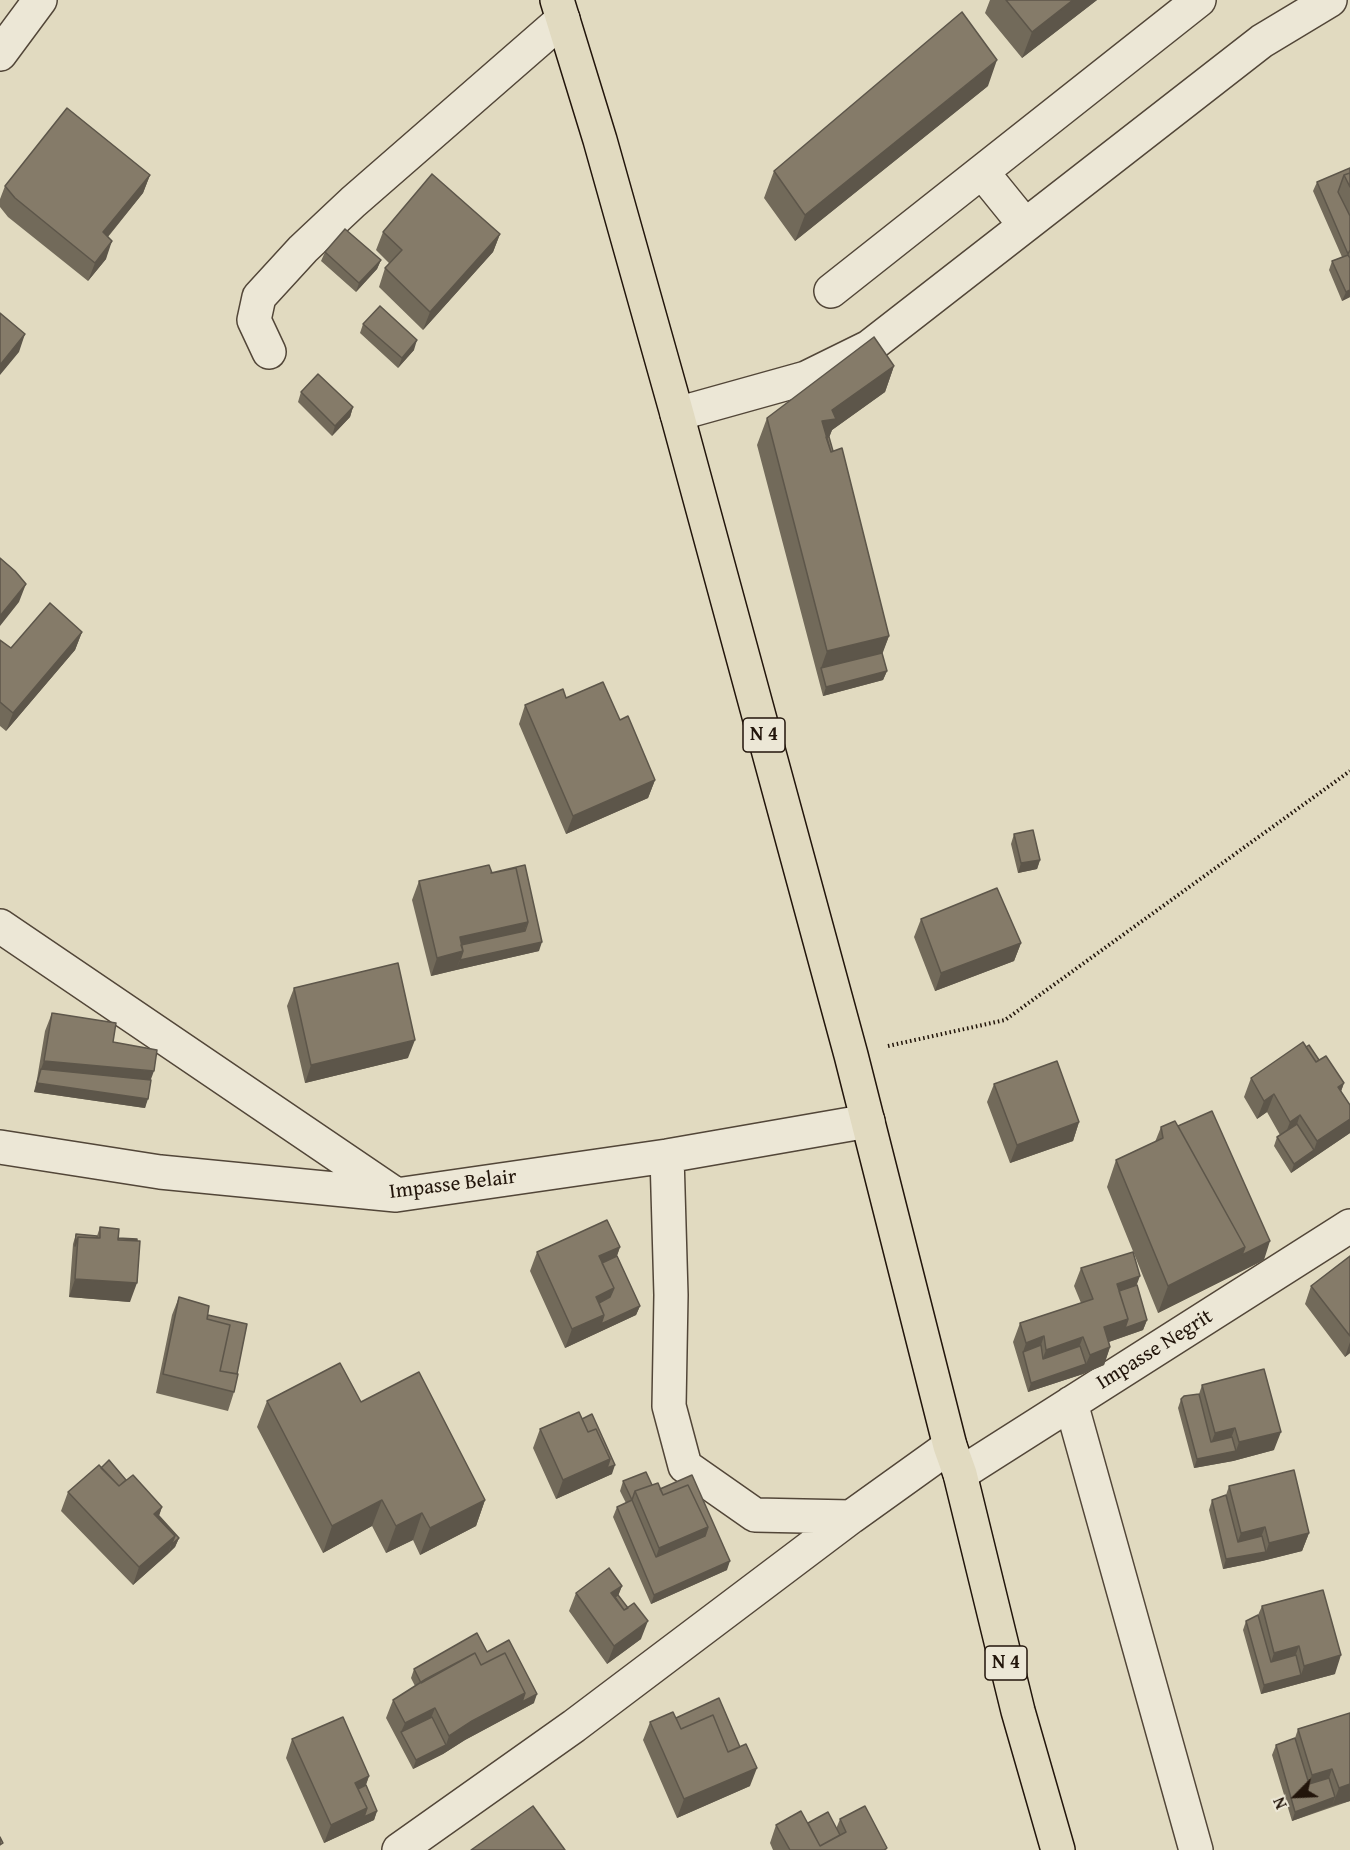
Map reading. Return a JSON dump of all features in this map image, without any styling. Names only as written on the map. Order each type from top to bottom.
[{"type":"main road","name":"N 4","points":[[560,9],[600,140],[677,414],[851,1055],[1018,1711],[1058,1850]]},
{"type":"street","points":[[0,54],[40,0]]},
{"type":"street","points":[[831,291],[1199,0]]},
{"type":"street","points":[[677,414],[806,378],[868,347],[1262,41],[1330,0]]},
{"type":"street","points":[[269,352],[254,320],[259,297],[303,249],[560,9]]},
{"type":"street","points":[[982,172],[1025,225]]},
{"type":"street","points":[[0,926],[396,1195]]},
{"type":"street","name":"Impasse Belair","points":[[0,1147],[160,1172],[396,1195],[667,1156],[867,1121]]},
{"type":"street","points":[[667,1156],[670,1295],[669,1406],[685,1466],[755,1515],[851,1517]]},
{"type":"street","name":"Impasse Negrit","points":[[399,1850],[574,1726],[851,1517],[955,1460],[1071,1404],[1350,1226]]},
{"type":"street","points":[[1071,1404],[1196,1850]]},
{"type":"path","points":[[851,1055],[1005,1020],[1350,771]]},
{"type":"building","points":[[1006,0],[1073,0],[1032,32]]},
{"type":"building","points":[[962,12],[997,60],[805,215],[774,171]]},
{"type":"building","points":[[67,108],[150,175],[103,232],[112,241],[95,263],[15,198],[5,186]]},
{"type":"building","points":[[1350,168],[1350,173],[1344,175],[1338,192],[1350,216],[1348,254],[1317,182]]},
{"type":"building","points":[[1350,173],[1350,187],[1344,175]]},
{"type":"building","points":[[432,174],[500,234],[430,312],[385,268],[402,250],[383,232]]},
{"type":"building","points":[[345,229],[381,260],[359,283],[325,252]]},
{"type":"building","points":[[1348,255],[1350,258],[1350,290],[1346,292],[1332,261]]},
{"type":"building","points":[[380,306],[417,340],[402,358],[363,324]]},
{"type":"building","points":[[0,313],[25,334],[0,365]]},
{"type":"building","points":[[874,337],[894,366],[832,410],[836,419],[822,421],[831,452],[842,448],[889,636],[827,651],[767,418]]},
{"type":"building","points":[[318,374],[353,407],[335,426],[301,392]]},
{"type":"building","points":[[826,437],[829,437],[833,451],[831,452]]},
{"type":"building","points":[[0,558],[26,584],[0,616]]},
{"type":"building","points":[[50,603],[82,632],[13,713],[0,702],[0,640],[11,648]]},
{"type":"building","points":[[882,653],[887,671],[826,687],[821,668]]},
{"type":"building","points":[[603,682],[620,720],[628,716],[655,780],[573,816],[525,705],[563,689],[566,698]]},
{"type":"building","points":[[1033,830],[1040,860],[1021,863],[1014,834]]},
{"type":"building","points":[[489,865],[492,873],[516,868],[528,922],[460,937],[463,951],[437,958],[419,881]]},
{"type":"building","points":[[525,865],[542,942],[460,960],[463,951],[461,945],[525,931],[528,922],[516,868],[491,873]]},
{"type":"building","points":[[997,888],[1021,943],[941,973],[921,919]]},
{"type":"building","points":[[398,963],[415,1040],[311,1065],[294,988]]},
{"type":"building","points":[[52,1013],[116,1023],[113,1042],[157,1050],[154,1071],[44,1061]]},
{"type":"building","points":[[1303,1042],[1316,1062],[1326,1056],[1344,1083],[1338,1087],[1350,1105],[1350,1119],[1317,1141],[1300,1115],[1290,1122],[1274,1094],[1264,1101],[1251,1078]]},
{"type":"building","points":[[1309,1045],[1319,1060],[1316,1062],[1306,1047]]},
{"type":"building","points":[[1057,1061],[1079,1122],[1017,1145],[994,1084]]},
{"type":"building","points":[[41,1069],[151,1080],[148,1099],[37,1083]]},
{"type":"building","points":[[1212,1111],[1270,1241],[1242,1255],[1245,1247],[1178,1126]]},
{"type":"building","points":[[1175,1121],[1245,1247],[1168,1286],[1116,1160],[1163,1138],[1161,1127]]},
{"type":"building","points":[[1297,1124],[1314,1150],[1294,1164],[1277,1137]]},
{"type":"building","points":[[607,1220],[620,1247],[599,1256],[614,1288],[596,1297],[604,1315],[572,1329],[537,1252]]},
{"type":"building","points":[[100,1227],[119,1229],[118,1240],[140,1241],[137,1283],[75,1279],[78,1237],[100,1238]]},
{"type":"building","points":[[76,1234],[97,1236],[97,1238],[78,1237],[75,1246]]},
{"type":"building","points":[[118,1238],[137,1239],[137,1240],[118,1240]]},
{"type":"building","points":[[1133,1252],[1140,1276],[1117,1284],[1128,1319],[1104,1327],[1110,1347],[1090,1355],[1083,1337],[1046,1350],[1044,1336],[1026,1343],[1020,1323],[1093,1299],[1081,1268]]},
{"type":"building","points":[[617,1256],[640,1306],[601,1324],[604,1315],[599,1303],[610,1297],[614,1288],[602,1263]]},
{"type":"building","points":[[1350,1256],[1350,1336],[1311,1286]]},
{"type":"building","points":[[1137,1285],[1147,1320],[1125,1328],[1128,1319],[1119,1291]]},
{"type":"building","points":[[179,1297],[209,1306],[207,1319],[230,1325],[220,1371],[238,1374],[234,1392],[163,1374]]},
{"type":"building","points":[[208,1315],[247,1324],[237,1374],[220,1371],[230,1325],[207,1319]]},
{"type":"building","points":[[1041,1345],[1043,1359],[1080,1346],[1086,1364],[1031,1383],[1023,1352]]},
{"type":"building","points":[[340,1363],[361,1402],[419,1372],[485,1500],[430,1528],[422,1513],[396,1526],[382,1500],[332,1526],[267,1401]]},
{"type":"building","points":[[1264,1369],[1281,1432],[1239,1442],[1235,1428],[1215,1433],[1202,1385]]},
{"type":"building","points":[[1199,1394],[1211,1442],[1232,1437],[1236,1451],[1197,1459],[1181,1399],[1184,1396]]},
{"type":"building","points":[[579,1412],[588,1432],[596,1429],[610,1459],[563,1480],[540,1429]]},
{"type":"building","points":[[592,1414],[615,1465],[607,1468],[610,1459],[596,1429],[588,1432],[582,1419]]},
{"type":"building","points":[[109,1460],[126,1480],[119,1486],[101,1468]]},
{"type":"building","points":[[99,1465],[119,1486],[133,1475],[162,1507],[154,1514],[175,1536],[139,1567],[68,1492]]},
{"type":"building","points":[[1294,1470],[1309,1533],[1269,1543],[1265,1527],[1241,1533],[1229,1486]]},
{"type":"building","points":[[646,1472],[652,1485],[635,1491],[632,1500],[623,1481]]},
{"type":"building","points":[[692,1475],[730,1561],[654,1595],[617,1507],[632,1500],[656,1557],[705,1536],[708,1527],[688,1485],[663,1495],[660,1489]]},
{"type":"building","points":[[658,1483],[663,1495],[688,1485],[708,1527],[659,1548],[635,1491]]},
{"type":"building","points":[[1226,1495],[1238,1542],[1262,1536],[1266,1552],[1226,1559],[1212,1500]]},
{"type":"building","points":[[159,1516],[179,1538],[171,1545],[175,1536]]},
{"type":"building","points":[[609,1568],[622,1586],[611,1593],[624,1610],[634,1603],[648,1621],[614,1646],[576,1593]]},
{"type":"building","points":[[1323,1590],[1341,1655],[1304,1666],[1299,1646],[1274,1653],[1262,1606]]},
{"type":"building","points":[[618,1595],[628,1608],[624,1610],[615,1597]]},
{"type":"building","points":[[1258,1615],[1271,1662],[1296,1655],[1301,1675],[1264,1685],[1246,1621]]},
{"type":"building","points":[[477,1633],[487,1652],[509,1640],[537,1694],[522,1702],[525,1693],[505,1653],[481,1665],[475,1653],[421,1683],[414,1669]]},
{"type":"building","points":[[475,1653],[481,1665],[505,1653],[525,1693],[449,1736],[435,1708],[405,1723],[393,1700],[426,1679]]},
{"type":"building","points":[[719,1698],[740,1747],[728,1752],[713,1715],[681,1729],[676,1718]]},
{"type":"building","points":[[673,1712],[681,1729],[713,1715],[728,1752],[746,1744],[757,1768],[684,1799],[650,1722]]},
{"type":"building","points":[[1350,1713],[1350,1784],[1339,1788],[1332,1769],[1312,1775],[1298,1729]]},
{"type":"building","points":[[343,1717],[369,1776],[355,1783],[367,1808],[331,1825],[292,1739]]},
{"type":"building","points":[[432,1717],[446,1745],[416,1760],[401,1732]]},
{"type":"building","points":[[1295,1738],[1309,1784],[1329,1778],[1335,1797],[1295,1812],[1276,1745]]},
{"type":"building","points":[[366,1785],[377,1811],[364,1817],[367,1808],[358,1789]]},
{"type":"building","points":[[533,1806],[565,1850],[471,1850]]},
{"type":"building","points":[[865,1806],[887,1848],[884,1850],[790,1850],[776,1825],[801,1811],[820,1846],[846,1832],[840,1819]]},
{"type":"building","points":[[828,1812],[840,1835],[820,1846],[808,1823]]}]
